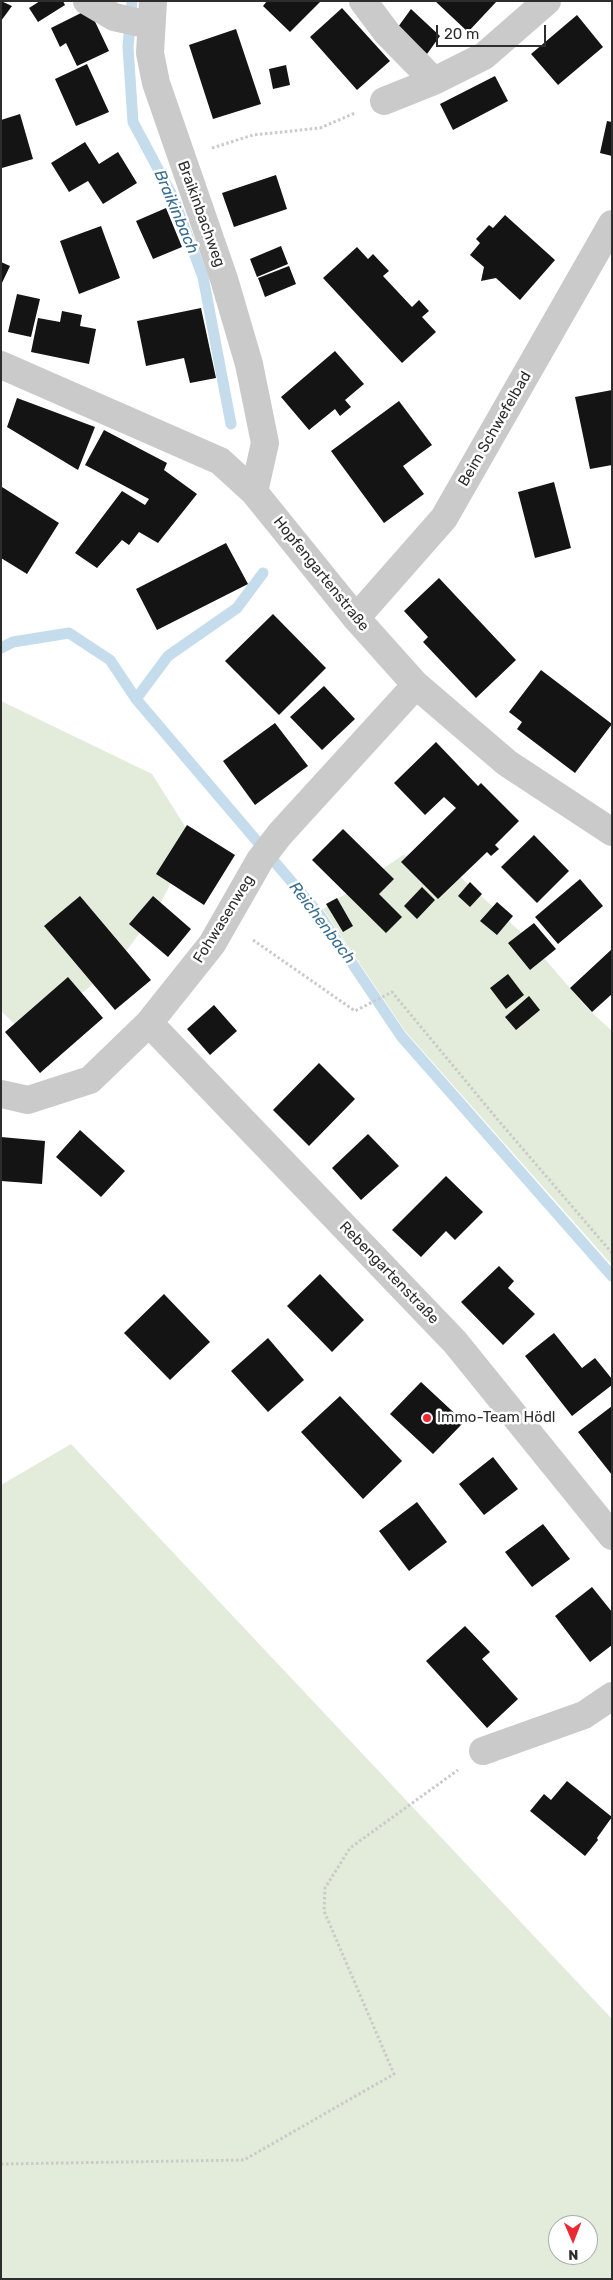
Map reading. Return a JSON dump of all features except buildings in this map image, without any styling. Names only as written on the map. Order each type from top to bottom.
[{"type":"street","name":"Braikinbachweg","points":[[86,1],[115,9],[152,13],[150,54],[156,83],[224,279],[249,364],[265,443],[254,492]]},
{"type":"street","points":[[363,1],[387,33],[434,81]]},
{"type":"street","points":[[384,101],[434,81],[484,56],[548,1]]},
{"type":"street","name":"Beim Schwefelbad","points":[[356,618],[444,518],[612,224]]},
{"type":"street","name":"Hopfengartenstraße","points":[[1,365],[220,461],[254,492],[356,618],[416,685],[507,763],[612,832]]},
{"type":"street","name":"Fohwasenweg","points":[[1,1094],[28,1100],[90,1080],[149,1023],[212,944],[260,860],[280,834],[416,685]]},
{"type":"street","name":"Rebengartenstraße","points":[[149,1023],[455,1342],[612,1536]]},
{"type":"street","points":[[483,1751],[584,1715],[612,1696]]},
{"type":"path","points":[[181,158],[253,136],[320,128],[384,101]]},
{"type":"path","points":[[225,921],[355,1011],[392,992],[612,1253]]},
{"type":"path","points":[[1,2164],[244,2160],[394,2074],[324,1911],[325,1888],[350,1848],[483,1751]]},
{"type":"green space","points":[[1,701],[152,774],[193,839],[157,910],[115,966],[28,1037],[1,1011]]},
{"type":"green space","points":[[403,855],[446,864],[525,936],[588,1009],[612,1031],[612,1265],[405,1031],[323,909]]},
{"type":"green space","points":[[71,1444],[612,2019],[612,2279],[1,2279],[1,1485]]},
{"type":"waterway","name":"Braikinbach","points":[[132,1],[128,47],[133,122],[173,197],[203,277],[231,424]]},
{"type":"waterway","name":"Braikinbach","points":[[136,699],[168,656],[237,608],[263,573]]},
{"type":"waterway","name":"Reichenbach","points":[[1,648],[13,642],[69,633],[110,660],[136,699],[319,914],[401,1036],[612,1276]]},
{"type":"place","name":"Immo-Team Hödl","points":[[427,1418]]}]
